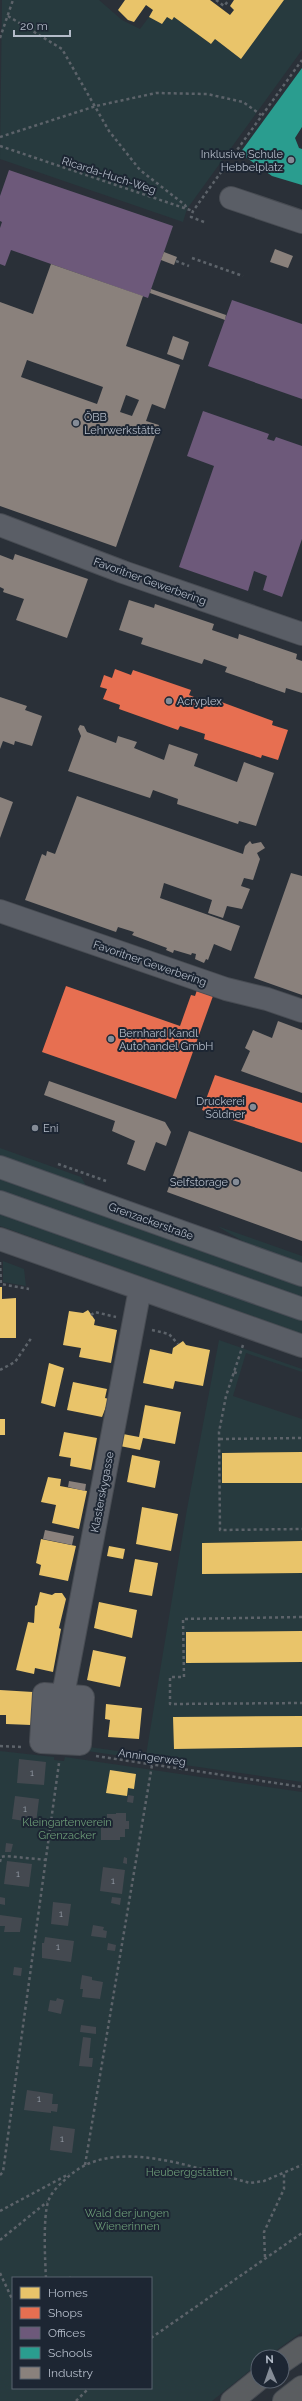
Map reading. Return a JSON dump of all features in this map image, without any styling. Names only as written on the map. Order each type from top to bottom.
[{"type":"highway","points":[[290,2356],[302,2348]]},
{"type":"highway","points":[[232,2401],[250,2386]]},
{"type":"highway","points":[[284,2401],[302,2388]]},
{"type":"main road","name":"Grenzackerstraße","points":[[0,1167],[302,1275]]},
{"type":"main road","points":[[0,1202],[302,1309]]},
{"type":"street","points":[[231,198],[302,222]]},
{"type":"street","name":"Favoritner Gewerbering","points":[[0,525],[123,572],[302,634]]},
{"type":"street","name":"Favoritner Gewerbering","points":[[0,911],[226,989],[267,999],[302,1011]]},
{"type":"street","points":[[0,1239],[302,1346]]},
{"type":"street","name":"Klasterskygasse","points":[[60,1736],[63,1695],[140,1289]]},
{"type":"path","points":[[0,38],[13,0]]},
{"type":"path","points":[[216,0],[224,6],[229,0]]},
{"type":"path","points":[[8,16],[62,49],[109,131],[140,170],[185,205],[187,209]]},
{"type":"path","points":[[193,211],[302,60]]},
{"type":"path","points":[[0,137],[96,106],[156,94],[207,94],[243,102],[261,115]]},
{"type":"path","name":"Ricarda-Huch-Weg","points":[[0,146],[193,211],[191,217],[204,222]]},
{"type":"path","points":[[192,258],[243,276]]},
{"type":"path","points":[[176,261],[189,266]]},
{"type":"path","points":[[0,1262],[1,1284],[29,1289]]},
{"type":"path","points":[[133,1326],[170,1334],[178,1344]]},
{"type":"path","points":[[249,1328],[226,1396],[220,1440],[220,1530],[302,1528]]},
{"type":"path","points":[[0,1370],[15,1362],[32,1337]]},
{"type":"path","points":[[234,1372],[240,1374]]},
{"type":"path","points":[[220,1440],[302,1438]]},
{"type":"path","points":[[302,1617],[183,1619],[184,1677],[170,1677],[170,1704],[302,1703]]},
{"type":"path","points":[[0,1746],[22,1748]]},
{"type":"path","name":"Anningerweg","points":[[90,1756],[302,1787]]},
{"type":"path","points":[[0,2175],[4,2172],[60,1761]]},
{"type":"path","points":[[85,2165],[152,1765]]},
{"type":"path","points":[[0,1862],[1,1857],[6,1856],[47,1860]]},
{"type":"path","points":[[0,2211],[85,2165],[115,2156],[144,2156],[250,2183],[264,2181],[302,2165]]},
{"type":"path","points":[[0,2240],[48,2202],[56,2188],[72,2173]]},
{"type":"path","points":[[266,2257],[264,2232],[284,2189],[284,2173]]},
{"type":"path","points":[[46,2277],[44,2252],[48,2202]]},
{"type":"path","points":[[152,2337],[302,2233]]},
{"type":"path","points":[[0,2273],[12,2299]]},
{"type":"path","points":[[76,2401],[88,2389]]},
{"type":"green space","points":[[2,0],[99,0],[122,20],[140,29],[149,17],[162,24],[167,17],[172,20],[174,17],[211,44],[215,39],[241,59],[284,0],[302,0],[302,50],[187,209],[183,222],[0,159]]},
{"type":"green space","points":[[0,1148],[81,1177],[87,1187],[0,1155]]},
{"type":"green space","points":[[0,1177],[302,1284],[302,1299],[0,1192]]},
{"type":"green space","points":[[0,1213],[302,1320],[302,1334],[0,1226]]},
{"type":"green space","points":[[217,1226],[302,1256],[302,1263],[246,1243]]},
{"type":"green space","points":[[3,1261],[24,1269],[26,1286],[3,1282]]},
{"type":"green space","points":[[219,1340],[302,1369],[302,1372],[246,1353],[233,1396],[302,1419],[302,1452],[222,1453],[222,1483],[302,1483],[302,1541],[202,1543],[202,1574],[302,1573],[302,1631],[186,1632],[186,1662],[302,1662],[302,1716],[173,1717],[174,1748],[302,1747],[302,1782],[66,1748],[82,1746],[146,1755],[187,1509]]},
{"type":"green space","name":"Heuberggstätten","points":[[0,1751],[54,1757],[54,1760],[64,1761],[65,1757],[302,1792],[302,2332],[278,2349],[250,2349],[250,2370],[212,2401],[0,2401]]},
{"type":"building: Homes","points":[[125,0],[210,0],[230,15],[234,10],[230,6],[234,0],[284,0],[241,59],[215,39],[211,44],[174,17],[172,20],[167,17],[162,24],[149,17],[153,10],[146,5],[134,22],[128,20],[118,10]]},
{"type":"building: Homes","points":[[0,1287],[2,1287],[2,1299],[16,1298],[16,1338],[0,1338]]},
{"type":"building: Homes","points":[[88,1310],[95,1320],[94,1325],[117,1330],[111,1363],[79,1357],[81,1348],[63,1345],[69,1311],[83,1313]]},
{"type":"building: Homes","points":[[183,1341],[186,1345],[210,1350],[203,1386],[175,1381],[173,1389],[143,1383],[150,1349],[172,1354],[173,1348]]},
{"type":"building: Homes","points":[[49,1363],[64,1368],[55,1407],[41,1403]]},
{"type":"building: Homes","points":[[73,1382],[107,1389],[105,1398],[109,1399],[102,1417],[67,1410]]},
{"type":"building: Homes","points":[[145,1405],[181,1412],[175,1444],[143,1438],[140,1450],[120,1446],[123,1434],[139,1437]]},
{"type":"building: Homes","points":[[0,1419],[5,1419],[5,1435],[0,1435]]},
{"type":"building: Homes","points":[[64,1432],[97,1438],[91,1470],[70,1466],[71,1458],[59,1456]]},
{"type":"building: Homes","points":[[302,1452],[302,1483],[222,1483],[222,1453]]},
{"type":"building: Homes","points":[[132,1455],[160,1461],[155,1488],[127,1482]]},
{"type":"building: Homes","points":[[48,1477],[61,1479],[60,1486],[87,1491],[79,1529],[52,1523],[56,1505],[41,1502]]},
{"type":"building: Homes","points":[[142,1507],[178,1514],[171,1551],[136,1544]]},
{"type":"building: Homes","points":[[41,1539],[76,1546],[68,1581],[39,1575],[41,1565],[36,1563]]},
{"type":"building: Homes","points":[[302,1541],[302,1573],[202,1574],[202,1543]]},
{"type":"building: Homes","points":[[109,1546],[125,1549],[123,1559],[107,1556]]},
{"type":"building: Homes","points":[[135,1559],[158,1563],[152,1596],[129,1592]]},
{"type":"building: Homes","points":[[40,1592],[52,1595],[55,1593],[62,1593],[66,1599],[59,1628],[61,1629],[53,1672],[35,1668],[34,1674],[16,1670],[28,1622],[34,1623],[35,1606],[37,1605]]},
{"type":"building: Homes","points":[[99,1602],[137,1610],[132,1638],[94,1628]]},
{"type":"building: Homes","points":[[302,1631],[302,1662],[186,1663],[186,1632]]},
{"type":"building: Homes","points":[[93,1650],[126,1657],[120,1687],[87,1680]]},
{"type":"building: Homes","points":[[0,1690],[33,1692],[31,1725],[6,1724],[6,1715],[0,1715]]},
{"type":"building: Homes","points":[[106,1704],[142,1708],[139,1739],[108,1737],[110,1720],[105,1719]]},
{"type":"building: Homes","points":[[302,1716],[302,1747],[174,1749],[173,1717]]},
{"type":"building: Homes","points":[[110,1770],[136,1774],[134,1789],[128,1788],[127,1796],[106,1793]]},
{"type":"building: Shops","points":[[115,669],[131,675],[133,670],[191,690],[189,695],[214,705],[216,700],[273,721],[272,725],[288,730],[278,760],[262,755],[261,758],[204,739],[205,734],[180,726],[178,730],[119,709],[120,705],[103,699],[107,689],[100,687],[104,675],[112,678]]},
{"type":"building: Shops","points":[[66,986],[180,1026],[191,995],[195,996],[197,990],[213,996],[176,1099],[42,1052]]},
{"type":"building: Shops","name":"Druckerei Söldner","points":[[215,1075],[302,1103],[302,1143],[202,1110]]},
{"type":"building: Offices","points":[[9,170],[173,226],[148,298],[11,250],[5,266],[0,264],[0,228],[2,222],[0,221],[0,196]]},
{"type":"building: Offices","points":[[232,300],[302,324],[302,399],[208,366]]},
{"type":"building: Offices","points":[[203,411],[269,434],[267,439],[274,441],[276,437],[302,446],[302,539],[282,597],[263,590],[267,576],[254,571],[248,591],[179,567],[214,466],[187,456]]},
{"type":"building: Schools","points":[[302,68],[302,127],[295,138],[299,148],[302,149],[302,185],[272,176],[240,153]]},
{"type":"building: Industry","points":[[275,249],[293,256],[288,268],[270,262]]},
{"type":"building: Industry","points":[[164,252],[177,257],[174,265],[161,260]]},
{"type":"building: Industry","name":"ÖBB Lehrwerkstätte","points":[[51,264],[143,296],[126,346],[180,365],[165,409],[152,404],[146,421],[159,425],[116,547],[0,506],[0,302],[33,314]],"holes":[[[27,360],[103,387],[97,404],[21,377]],[[126,395],[139,400],[132,416],[120,412]]]},
{"type":"building: Industry","points":[[151,289],[226,315],[225,320],[150,293]]},
{"type":"building: Industry","points":[[173,336],[189,342],[183,360],[167,354]]},
{"type":"building: Industry","points":[[15,554],[88,579],[67,638],[16,620],[24,599],[3,592],[4,589],[0,587],[0,555],[13,560]]},
{"type":"building: Industry","points":[[129,600],[154,608],[155,604],[214,624],[212,630],[238,639],[239,634],[297,654],[296,659],[302,661],[302,693],[286,688],[285,693],[225,672],[227,667],[204,659],[202,664],[141,644],[143,638],[119,630]]},
{"type":"building: Industry","points":[[0,697],[27,706],[25,710],[42,716],[32,746],[15,741],[14,745],[3,741],[0,749]]},
{"type":"building: Industry","points":[[80,725],[84,726],[87,732],[116,743],[118,736],[137,742],[134,748],[164,760],[169,744],[198,754],[194,766],[237,782],[244,762],[274,773],[256,826],[239,821],[238,824],[177,804],[178,799],[153,790],[150,798],[68,771],[81,736],[78,729]]},
{"type":"building: Industry","points":[[77,796],[243,854],[245,846],[250,841],[252,844],[261,842],[265,848],[257,853],[260,859],[253,880],[244,878],[241,886],[250,889],[242,909],[227,906],[223,918],[208,913],[212,900],[164,883],[160,898],[240,926],[231,951],[214,944],[208,960],[206,959],[204,963],[195,959],[196,954],[192,953],[191,955],[174,950],[173,953],[166,950],[167,948],[132,935],[134,932],[118,927],[116,932],[25,900],[42,854],[46,856],[47,851],[55,854]]},
{"type":"building: Industry","points":[[0,797],[13,802],[0,838]]},
{"type":"building: Industry","points":[[291,873],[302,876],[302,995],[254,978]]},
{"type":"building: Industry","points":[[278,1021],[302,1030],[302,1093],[241,1071],[250,1051],[245,1048],[253,1030],[272,1038]]},
{"type":"building: Industry","points":[[49,1081],[165,1122],[171,1132],[166,1146],[156,1142],[145,1171],[127,1164],[135,1141],[112,1131],[115,1121],[44,1095]]},
{"type":"building: Industry","name":"Selfstorage","points":[[189,1131],[302,1172],[302,1241],[167,1192]]},
{"type":"building: Industry","points":[[69,1481],[86,1484],[85,1491],[68,1487]]},
{"type":"building: Industry","points":[[45,1530],[74,1536],[72,1545],[43,1539]]},
{"type":"building: Other","points":[[19,1759],[46,1762],[44,1785],[17,1783]]},
{"type":"building: Other","points":[[128,1795],[134,1796],[133,1803],[127,1802]]},
{"type":"building: Other","points":[[15,1796],[39,1799],[36,1823],[12,1819]]},
{"type":"building: Other","points":[[126,1813],[126,1821],[129,1821],[129,1829],[125,1829],[125,1837],[120,1837],[120,1840],[101,1840],[101,1824],[107,1824],[107,1814]]},
{"type":"building: Other","points":[[6,1843],[13,1844],[11,1852],[5,1852]]},
{"type":"building: Other","points":[[124,1857],[127,1858],[127,1864],[123,1863]]},
{"type":"building: Other","points":[[7,1861],[32,1864],[29,1887],[4,1884]]},
{"type":"building: Other","points":[[103,1867],[125,1870],[122,1894],[100,1891]]},
{"type":"building: Other","points":[[0,1897],[5,1898],[5,1905],[0,1904]]},
{"type":"building: Other","points":[[112,1897],[121,1898],[120,1905],[111,1903]]},
{"type":"building: Other","points":[[53,1902],[71,1904],[68,1926],[51,1924]]},
{"type":"building: Other","points":[[0,1915],[22,1918],[20,1932],[4,1932],[5,1926],[0,1926]]},
{"type":"building: Other","points":[[93,1925],[104,1927],[103,1930],[107,1931],[106,1938],[91,1936]]},
{"type":"building: Other","points":[[45,1937],[74,1941],[71,1962],[42,1958],[42,1943],[44,1943]]},
{"type":"building: Other","points":[[108,1943],[116,1945],[115,1951],[107,1950]]},
{"type":"building: Other","points":[[14,1967],[22,1968],[21,1976],[13,1975]]},
{"type":"building: Other","points":[[82,1975],[92,1977],[92,1980],[103,1982],[100,1999],[82,1997],[83,1989],[80,1989]]},
{"type":"building: Other","points":[[57,1998],[64,2000],[61,2014],[48,2011],[50,2000],[56,2001]]},
{"type":"building: Other","points":[[81,2025],[96,2027],[96,2034],[80,2032]]},
{"type":"building: Other","points":[[83,2037],[91,2038],[89,2058],[93,2058],[92,2067],[79,2066]]},
{"type":"building: Other","points":[[27,2090],[53,2094],[52,2104],[58,2104],[57,2112],[51,2111],[51,2113],[24,2110]]},
{"type":"building: Other","points":[[53,2126],[75,2129],[72,2153],[50,2150]]},
{"type":"place","name":"Inklusive Schule Hebbelplatz","points":[[291,160]]},
{"type":"place","name":"ÖBB Lehrwerkstätte","points":[[76,423]]},
{"type":"place","name":"Acryplex","points":[[169,701]]},
{"type":"place","name":"Bernhard Kandl Autohandel GmbH","points":[[111,1039]]},
{"type":"place","name":"Druckerei Söldner","points":[[253,1107]]},
{"type":"place","name":"Eni","points":[[35,1128]]},
{"type":"place","name":"Selfstorage","points":[[236,1182]]},
{"type":"park label","name":"Kleingartenverein Grenzacker","points":[[67,1828]]},
{"type":"park label","name":"Wald der jungen Wienerinnen","points":[[127,2219]]}]
